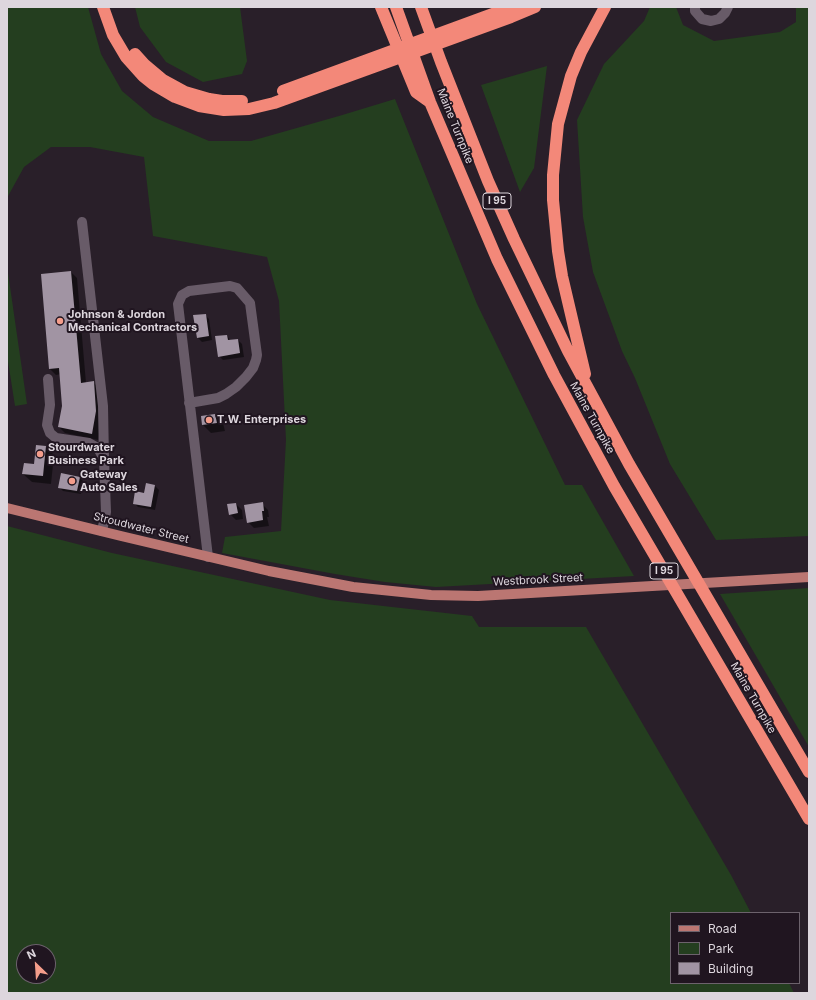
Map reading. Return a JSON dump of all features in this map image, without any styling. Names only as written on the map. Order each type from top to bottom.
[{"type":"highway","points":[[103,7],[113,35],[126,57],[153,84],[175,97],[199,106],[224,110],[249,109],[274,103],[326,80],[465,29],[512,7]]},
{"type":"highway","points":[[111,7],[127,44],[144,64],[163,80],[185,92],[222,101],[248,101],[326,80]]},
{"type":"highway","points":[[381,7],[416,92],[430,102]]},
{"type":"highway","name":"Maine Turnpike","points":[[396,7],[430,102],[497,259],[554,375],[614,486],[809,819]]},
{"type":"highway","name":"Maine Turnpike","points":[[421,7],[488,181],[514,240],[568,351],[629,464],[809,772]]},
{"type":"highway","points":[[465,29],[511,17],[535,7]]},
{"type":"highway","points":[[588,389],[560,263],[555,226],[553,175],[558,124],[571,76],[581,52],[605,7]]},
{"type":"main road","name":"Stroudwater Street","points":[[7,508],[269,571]]},
{"type":"main road","name":"Westbrook Street","points":[[269,571],[353,587],[453,596],[809,577]]},
{"type":"lane","points":[[695,7],[695,11],[702,19],[711,21],[719,18],[725,13],[728,7]]},
{"type":"lane","points":[[82,222],[103,406],[106,512],[102,531]]},
{"type":"lane","points":[[189,402],[218,398],[226,394],[236,387],[253,368],[257,355],[250,303],[237,288],[230,286],[189,291],[182,295],[178,304],[189,402],[208,557]]},
{"type":"lane","points":[[48,379],[50,405],[47,425],[50,433],[56,438],[89,443],[98,448],[104,459]]},
{"type":"green space","points":[[7,7],[88,7],[101,54],[122,91],[153,117],[209,141],[251,141],[395,99],[477,304],[565,485],[582,485],[634,576],[436,587],[385,582],[222,553],[225,537],[281,531],[286,440],[279,301],[267,257],[153,236],[144,157],[90,147],[51,147],[24,167],[7,198]]},
{"type":"green space","points":[[135,7],[240,7],[247,61],[242,74],[203,82],[166,62],[140,27]]},
{"type":"green space","points":[[650,7],[676,7],[683,25],[714,41],[780,32],[796,22],[796,7],[809,7],[809,536],[716,540],[670,464],[635,378],[622,351],[593,272],[583,217],[577,120],[604,64],[644,21]]},
{"type":"green space","points":[[547,66],[534,168],[520,192],[481,85]]},
{"type":"green space","points":[[7,266],[27,404],[15,406],[7,355]]},
{"type":"green space","points":[[7,526],[112,553],[330,600],[472,616],[479,627],[586,627],[731,875],[750,912],[670,912],[670,984],[790,984],[794,993],[7,993]]},
{"type":"green space","points":[[809,588],[809,747],[720,594]]},
{"type":"building","name":"Johnson & Jordon Mechanical Contractors","points":[[71,271],[81,383],[94,381],[96,411],[92,434],[58,427],[62,406],[59,368],[49,369],[41,274]]},
{"type":"building","points":[[206,314],[209,336],[197,338],[193,315]]},
{"type":"building","points":[[227,335],[228,340],[238,339],[240,353],[218,357],[215,336]]},
{"type":"building","name":"T.W. Enterprises","points":[[215,414],[217,423],[202,425],[201,416]]},
{"type":"building","name":"Stourdwater Business Park","points":[[36,445],[46,446],[43,476],[22,474],[24,463],[34,464]]},
{"type":"building","name":"Gateway Auto Sales","points":[[61,473],[80,477],[77,491],[58,488]]},
{"type":"building","points":[[146,483],[155,485],[151,507],[133,504],[135,491],[144,493]]},
{"type":"building","points":[[263,502],[263,520],[247,523],[244,505]]},
{"type":"building","points":[[236,503],[238,513],[229,515],[227,504]]},
{"type":"place","name":"Johnson & Jordon Mechanical Contractors","points":[[60,321]]},
{"type":"place","name":"T.W. Enterprises","points":[[209,420]]},
{"type":"place","name":"Stourdwater Business Park","points":[[40,454]]},
{"type":"place","name":"Gateway Auto Sales","points":[[72,481]]}]
